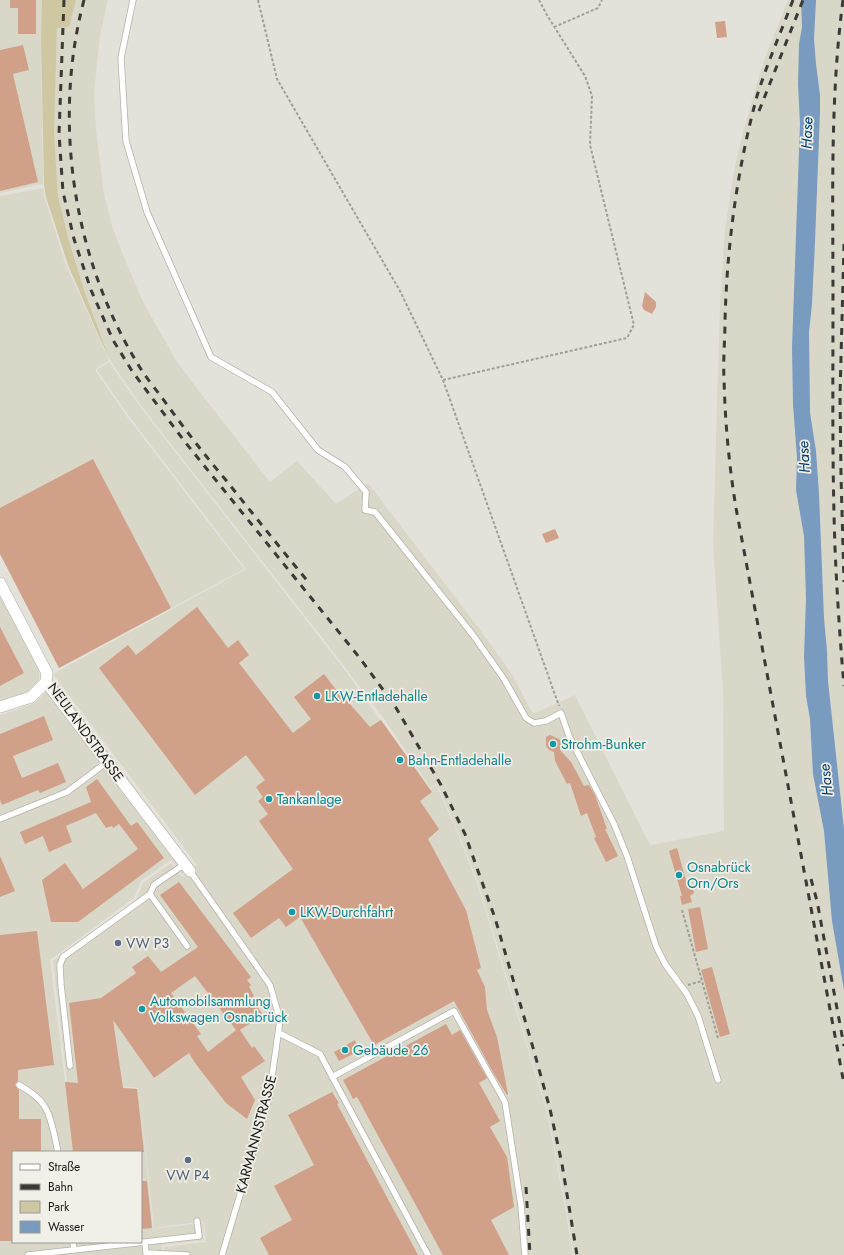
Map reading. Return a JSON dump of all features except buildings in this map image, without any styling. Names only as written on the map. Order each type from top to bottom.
[{"type":"street","name":"NEULANDSTRASSE","points":[[0,583],[47,673],[46,682],[187,867]]},
{"type":"street","points":[[0,707],[31,697],[46,682]]},
{"type":"lane","points":[[133,0],[121,58],[126,141],[147,212],[211,357],[272,392],[318,450],[344,467],[366,492],[365,510],[375,512],[473,635],[504,679],[526,718],[534,723],[546,721],[561,713],[569,736],[617,830],[656,946],[665,964],[687,994],[698,1016],[718,1080]]},
{"type":"lane","points":[[0,819],[68,792],[107,762]]},
{"type":"lane","points":[[70,1066],[61,986],[60,965],[63,957],[150,894],[154,885],[187,867]]},
{"type":"lane","name":"KARMANNSTRASSE","points":[[187,867],[270,985],[280,1020],[269,1098],[222,1255]]},
{"type":"lane","points":[[150,894],[187,946]]},
{"type":"lane","points":[[332,1076],[454,1011],[505,1102],[521,1205],[525,1255]]},
{"type":"lane","points":[[279,1033],[320,1054],[428,1255]]},
{"type":"lane","points":[[18,1085],[27,1090],[45,1106],[58,1151]]},
{"type":"lane","points":[[142,1242],[199,1236],[197,1222]]},
{"type":"lane","points":[[145,1242],[146,1253],[186,1255]]},
{"type":"lane","points":[[73,1243],[74,1250]]},
{"type":"lane","points":[[28,1255],[136,1243]]},
{"type":"path","points":[[258,0],[277,79],[400,291],[443,380],[561,713]]},
{"type":"path","points":[[443,380],[627,338],[634,325],[590,145],[592,96],[585,76],[539,0]]},
{"type":"path","points":[[554,27],[598,8],[602,0]]},
{"type":"path","points":[[682,910],[718,1038]]},
{"type":"path","points":[[682,986],[702,981]]},
{"type":"shaded area","points":[[0,0],[42,0],[41,37],[43,184],[0,193]]},
{"type":"shaded area","points":[[76,0],[108,0],[100,36],[94,93],[96,130],[104,194],[112,226],[144,304],[176,360],[270,482],[297,461],[336,504],[368,483],[481,631],[513,676],[533,714],[575,695],[650,845],[724,831],[723,692],[713,544],[720,304],[725,230],[734,171],[743,132],[763,63],[788,0],[844,0],[844,1255],[574,1255],[548,1112],[478,882],[437,784],[430,787],[385,720],[142,407],[110,360],[85,293],[69,241],[58,196],[54,134],[57,27],[69,27]]},
{"type":"shaded area","points":[[43,188],[44,196],[66,265],[109,360],[95,370],[128,418],[244,569],[59,668],[0,554],[0,196]]},
{"type":"shaded area","points":[[109,362],[141,408],[345,670],[431,792],[432,787],[436,785],[453,822],[477,883],[547,1112],[573,1255],[165,1255],[164,1247],[206,1242],[204,1221],[154,1228],[139,1088],[91,1083],[139,1089],[153,1229],[203,1223],[204,1240],[162,1245],[163,1255],[0,1255],[0,715],[35,703],[56,682],[193,865],[182,874],[171,860],[141,881],[134,898],[50,960],[65,1081],[67,1081],[53,961],[136,900],[143,883],[171,863],[182,877],[197,865],[53,674],[246,569],[129,416],[97,370]]},
{"type":"shaded area","points":[[0,591],[39,667],[39,683],[29,693],[0,701]]},
{"type":"green space","points":[[42,0],[76,0],[69,27],[57,28],[54,134],[58,196],[69,241],[85,293],[110,360],[68,265],[46,197],[44,185],[41,37]]},
{"type":"water","name":"Hase","points":[[801,0],[816,0],[814,39],[820,95],[820,112],[812,304],[809,332],[810,413],[816,451],[819,494],[828,681],[844,829],[844,990],[832,921],[824,831],[813,774],[804,656],[806,598],[804,536],[796,490],[797,458],[793,404],[792,348],[800,123],[798,84],[799,44],[802,27]]},
{"type":"railway","points":[[64,0],[59,134],[63,192],[74,239],[91,290],[113,340],[132,371],[185,442],[359,657],[395,706],[441,785],[465,834],[495,918],[534,1051],[550,1109],[562,1164],[577,1255]]},
{"type":"railway","points":[[84,0],[74,46],[70,93],[70,141],[75,188],[84,235],[98,281],[116,325],[139,366],[200,448],[310,584]]},
{"type":"railway","points":[[793,0],[757,96],[744,152],[734,208],[726,293],[724,364],[725,394],[731,476],[736,508],[844,1084]]},
{"type":"railway","points":[[759,111],[803,0]]},
{"type":"railway","points":[[843,0],[836,74],[833,148],[833,485],[835,548],[844,686]]},
{"type":"railway","points":[[844,244],[840,395],[844,582]]},
{"type":"railway","points":[[811,879],[817,901],[844,1046]]},
{"type":"railway","points":[[526,1187],[530,1255]]},
{"type":"place","name":"LKW-Entladehalle","points":[[317,696]]},
{"type":"place","name":"Strohm-Bunker","points":[[553,744]]},
{"type":"place","name":"Bahn-Entladehalle","points":[[400,760]]},
{"type":"place","name":"Tankanlage","points":[[269,799]]},
{"type":"place","name":"Osnabrück Orn/Ors","points":[[679,875]]},
{"type":"place","name":"LKW-Durchfahrt","points":[[292,912]]},
{"type":"place","name":"VW P3","points":[[118,943]]},
{"type":"place","name":"Automobilsammlung Volkswagen Osnabrück","points":[[142,1009]]},
{"type":"place","name":"Gebäude 26","points":[[345,1050]]},
{"type":"place","name":"VW P4","points":[[188,1160]]}]
